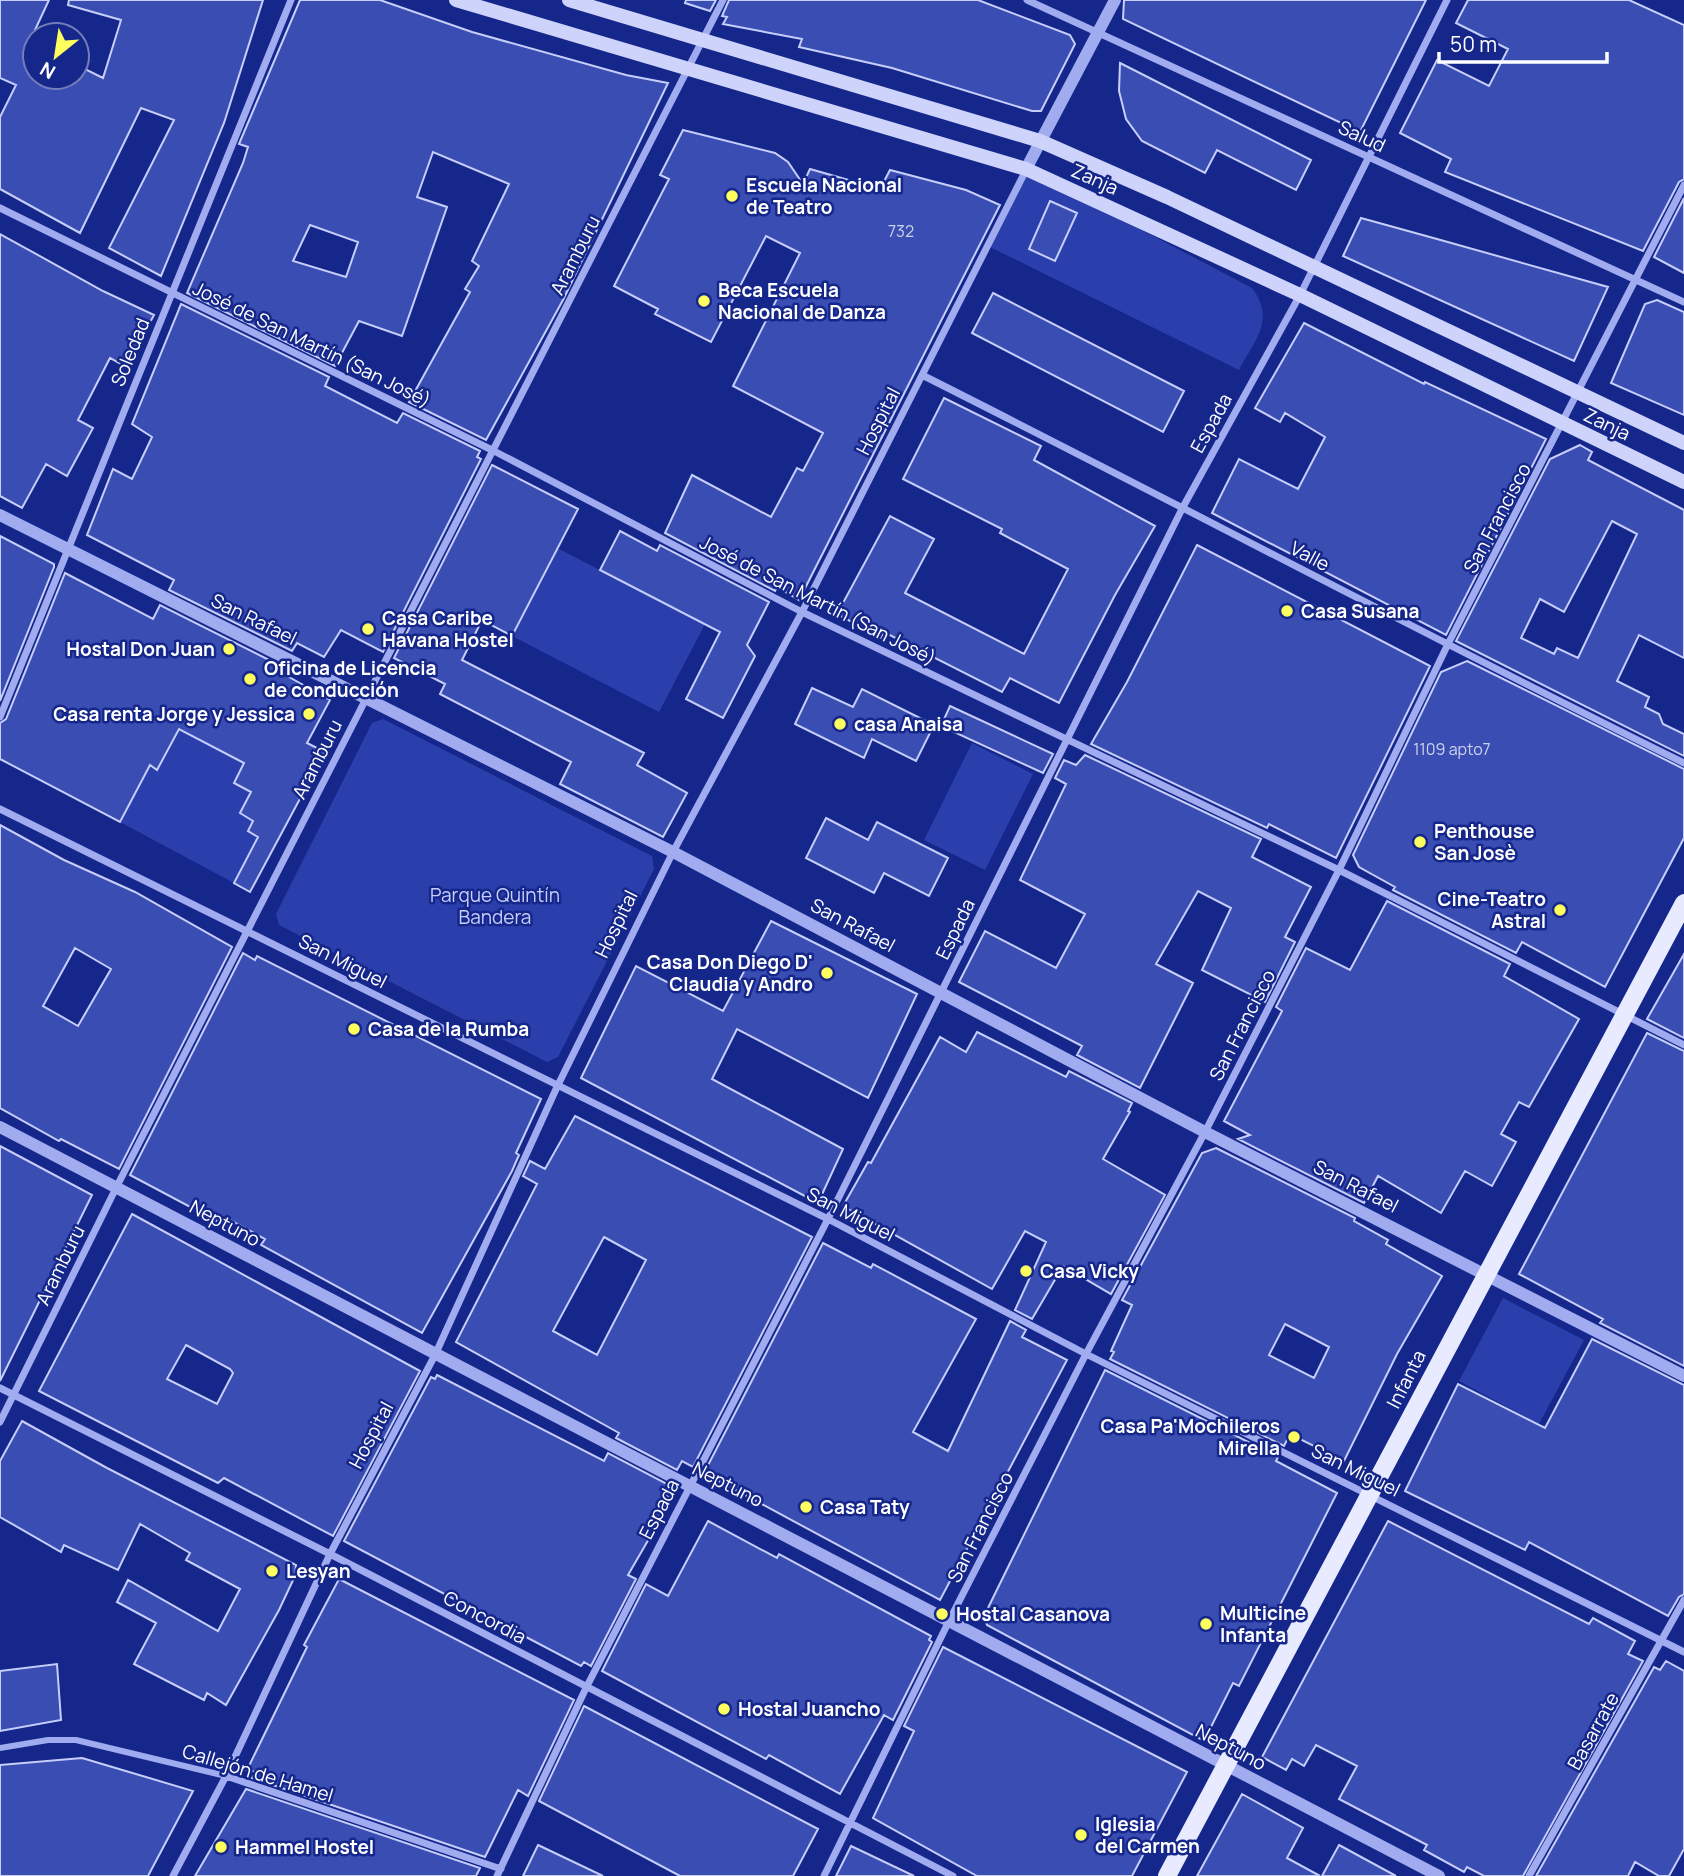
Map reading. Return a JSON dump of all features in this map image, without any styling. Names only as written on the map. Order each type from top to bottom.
[{"type":"main road","name":"Zanja","points":[[456,0],[1026,169],[1300,295],[1684,482]]},
{"type":"main road","name":"Zanja","points":[[569,0],[1040,141],[1314,266],[1684,443]]},
{"type":"main road","name":"Infanta","points":[[1167,1876],[1684,903]]},
{"type":"street","name":"Soledad","points":[[0,717],[291,0]]},
{"type":"street","name":"Aramburu","points":[[0,1422],[116,1188],[723,0]]},
{"type":"street","name":"Salud","points":[[1027,0],[1099,30],[1633,281],[1684,302]]},
{"type":"street","name":"Hospital","points":[[173,1876],[226,1776],[330,1554],[435,1355],[556,1087],[673,852],[802,612],[1040,141],[1115,0]]},
{"type":"street","name":"Espada","points":[[499,1873],[586,1688],[828,1219],[1183,507],[1300,295],[1447,0]]},
{"type":"street","name":"San Francisco","points":[[824,1876],[949,1621],[1086,1354],[1205,1132],[1339,870],[1447,646],[1564,424],[1633,281],[1684,185]]},
{"type":"street","name":"José de San Martín (San José)","points":[[0,208],[494,451],[802,612],[1339,870],[1684,1045]]},
{"type":"street","name":"Valle","points":[[922,375],[1183,507],[1447,646],[1684,763]]},
{"type":"street","name":"San Rafael","points":[[0,515],[673,852],[1205,1132],[1684,1376]]},
{"type":"street","name":"San Miguel","points":[[0,809],[556,1087],[828,1219],[1086,1354],[1684,1652]]},
{"type":"street","name":"Neptuno","points":[[0,1127],[1439,1876]]},
{"type":"street","name":"Concordia","points":[[0,1388],[330,1554],[953,1876]]},
{"type":"street","name":"Basarrate","points":[[1530,1876],[1684,1600]]},
{"type":"street","name":"Callejón de Hamel","points":[[0,1748],[48,1740],[76,1740],[226,1776],[499,1873]]},
{"type":"green space","points":[[1026,169],[1252,288],[1259,299],[1263,320],[1239,370],[988,246]]},
{"type":"green space","points":[[557,548],[705,624],[659,712],[512,636]]},
{"type":"green space","name":"Parque Quintín Bandera","points":[[383,719],[652,856],[654,869],[558,1057],[547,1062],[279,925],[276,914],[372,723]]},
{"type":"green space","points":[[179,729],[244,763],[251,792],[240,813],[253,821],[248,831],[258,837],[234,883],[120,822],[150,765],[158,769]]},
{"type":"green space","points":[[972,743],[1033,774],[985,870],[924,840]]},
{"type":"green space","points":[[1503,1298],[1584,1340],[1539,1424],[1459,1381]]},
{"type":"building","points":[[0,0],[49,0],[39,21],[21,21],[21,91],[91,91],[91,72],[103,78],[121,20],[68,5],[69,0],[263,0],[224,123],[161,276],[109,248],[174,120],[141,108],[80,233],[0,189],[0,117],[16,85],[0,78]]},
{"type":"building","points":[[300,0],[380,0],[472,32],[626,75],[668,83],[563,300],[486,440],[409,402],[470,292],[465,289],[479,266],[472,261],[509,184],[433,152],[417,197],[447,207],[402,336],[359,321],[335,366],[187,293],[243,163],[248,147],[239,144]],"holes":[[[310,225],[358,242],[346,277],[293,261]]]},
{"type":"building","points":[[686,0],[716,0],[710,11],[685,3]]},
{"type":"building","points":[[729,0],[978,0],[1070,35],[1075,44],[1041,111],[1032,111],[892,68],[799,47],[802,39],[723,24],[727,17],[722,16]]},
{"type":"building","points":[[1124,0],[1426,0],[1360,132],[1123,19]]},
{"type":"building","points":[[1468,0],[1629,0],[1684,25],[1684,179],[1679,182],[1643,251],[1445,172],[1451,159],[1400,133],[1437,60],[1489,86],[1508,49],[1456,23]]},
{"type":"building","points":[[1120,63],[1311,160],[1296,190],[1217,150],[1205,173],[1142,141],[1126,119],[1119,91]]},
{"type":"building","points":[[683,130],[775,153],[788,162],[803,184],[810,169],[880,189],[890,170],[966,190],[1000,205],[799,600],[777,587],[775,591],[665,533],[692,475],[771,517],[797,468],[803,471],[823,433],[733,386],[800,253],[766,236],[711,342],[655,314],[658,309],[614,286],[669,179],[660,175]]},
{"type":"building","points":[[1684,198],[1684,273],[1654,257]]},
{"type":"building","points":[[1050,201],[1077,213],[1055,261],[1029,249]]},
{"type":"building","points":[[1361,218],[1608,287],[1574,361],[1343,256]]},
{"type":"building","points":[[0,234],[103,291],[154,315],[126,367],[110,358],[78,420],[93,428],[67,476],[46,464],[22,508],[0,496]]},
{"type":"building","points":[[993,293],[1184,391],[1163,432],[972,333]]},
{"type":"building","points":[[1657,300],[1684,312],[1684,415],[1611,383],[1645,304]]},
{"type":"building","points":[[181,304],[329,377],[325,386],[397,423],[403,413],[480,451],[477,457],[481,459],[383,652],[341,630],[324,657],[297,643],[292,651],[169,590],[174,580],[87,535],[113,469],[132,479],[152,437],[132,424]]},
{"type":"building","points":[[1304,323],[1424,384],[1425,382],[1546,439],[1446,635],[1212,513],[1239,459],[1298,489],[1325,437],[1285,413],[1280,422],[1255,408]]},
{"type":"building","points":[[944,398],[1041,446],[1034,460],[1155,526],[1115,595],[1059,703],[1010,678],[1002,692],[884,632],[881,638],[837,614],[890,516],[934,539],[905,593],[1024,654],[1068,569],[1000,533],[1002,529],[903,479]]},
{"type":"building","points":[[1580,445],[1592,452],[1588,460],[1684,510],[1684,658],[1639,635],[1617,681],[1649,697],[1645,707],[1659,714],[1663,724],[1684,734],[1684,756],[1456,641],[1550,459]],"holes":[[[1612,521],[1637,534],[1578,658],[1557,648],[1554,654],[1521,638],[1540,599],[1564,612]]]},
{"type":"building","points":[[492,465],[578,509],[512,636],[482,620],[462,660],[644,753],[637,765],[687,793],[663,837],[560,784],[571,762],[440,694],[445,684],[394,658]]},
{"type":"building","points":[[620,531],[657,551],[660,545],[769,602],[747,645],[755,656],[723,718],[686,699],[720,632],[600,570]]},
{"type":"building","points":[[0,536],[54,564],[54,567],[0,701]]},
{"type":"building","points":[[1197,545],[1430,666],[1336,858],[1269,824],[1267,828],[1091,744],[1127,682]]},
{"type":"building","points":[[65,573],[153,619],[160,605],[283,667],[280,672],[330,700],[307,743],[325,752],[250,892],[234,883],[258,837],[248,831],[253,821],[240,813],[251,792],[234,783],[244,763],[179,729],[157,770],[150,765],[120,822],[0,759],[0,723],[6,719]]},
{"type":"building","points":[[1467,661],[1684,769],[1684,838],[1605,987],[1522,942],[1516,953],[1393,890],[1395,887],[1359,867],[1353,855],[1441,672]]},
{"type":"building","points":[[812,688],[853,707],[862,689],[934,725],[916,761],[872,739],[864,758],[795,724]]},
{"type":"building","points":[[950,706],[1053,754],[1043,773],[941,726]]},
{"type":"building","points":[[1085,755],[1261,839],[1252,857],[1311,887],[1285,937],[1295,942],[1265,1002],[1202,970],[1231,908],[1198,891],[1156,964],[1193,983],[1140,1088],[1077,1055],[1082,1046],[959,982],[985,931],[1056,968],[1085,914],[1020,880],[1066,784],[1055,778],[1064,760],[1076,765]]},
{"type":"building","points":[[826,818],[868,840],[877,822],[948,858],[929,896],[884,873],[874,893],[806,858]]},
{"type":"building","points":[[0,825],[64,860],[135,892],[232,947],[119,1169],[61,1139],[59,1141],[0,1108]],"holes":[[[75,948],[111,969],[78,1026],[43,1006]]]},
{"type":"building","points":[[1387,901],[1510,964],[1504,976],[1579,1019],[1529,1107],[1519,1102],[1501,1134],[1516,1142],[1492,1186],[1465,1171],[1441,1213],[1378,1176],[1364,1203],[1238,1139],[1250,1135],[1224,1121],[1282,1011],[1276,1007],[1306,948],[1350,970]]},
{"type":"building","points":[[771,921],[917,994],[868,1098],[737,1029],[712,1079],[843,1149],[818,1203],[581,1078],[636,966],[723,1011]]},
{"type":"building","points":[[243,953],[255,960],[257,956],[541,1099],[516,1153],[519,1155],[512,1171],[422,1333],[261,1245],[265,1239],[230,1220],[226,1226],[130,1175]]},
{"type":"building","points":[[1684,954],[1684,1038],[1647,1019]]},
{"type":"building","points":[[977,1032],[1066,1077],[1069,1071],[1132,1103],[1128,1111],[1130,1112],[1103,1159],[1165,1195],[1111,1294],[1063,1266],[1032,1319],[1015,1310],[1046,1242],[1025,1231],[992,1289],[843,1206],[868,1162],[871,1163],[940,1037],[966,1052]]},
{"type":"building","points":[[1647,1033],[1684,1051],[1684,1366],[1600,1323],[1603,1319],[1519,1274]]},
{"type":"building","points":[[575,1116],[812,1237],[693,1467],[682,1461],[677,1470],[616,1438],[619,1433],[456,1342],[537,1184],[523,1176],[530,1161],[545,1169]],"holes":[[[604,1237],[646,1260],[597,1355],[553,1331]]]},
{"type":"building","points":[[0,1146],[92,1195],[0,1381]]},
{"type":"building","points":[[1216,1148],[1355,1218],[1354,1221],[1388,1240],[1386,1244],[1442,1276],[1397,1354],[1344,1461],[1290,1434],[1284,1446],[1110,1359],[1132,1305],[1122,1300],[1202,1153]],"holes":[[[1285,1324],[1329,1347],[1314,1378],[1269,1355]]]},
{"type":"building","points":[[132,1214],[420,1371],[333,1536],[224,1478],[218,1483],[39,1391]],"holes":[[[186,1345],[233,1373],[217,1404],[167,1379]]]},
{"type":"building","points":[[823,1243],[871,1268],[873,1264],[976,1319],[913,1432],[948,1451],[1010,1321],[1026,1330],[1022,1337],[1067,1360],[940,1600],[704,1473]]},
{"type":"building","points":[[1592,1339],[1684,1385],[1684,1594],[1679,1597],[1668,1616],[1529,1542],[1525,1550],[1405,1491],[1458,1384],[1545,1428]]},
{"type":"building","points":[[1105,1370],[1278,1457],[1276,1461],[1337,1493],[1239,1686],[1233,1683],[1204,1741],[987,1625],[984,1616]]},
{"type":"building","points":[[437,1375],[604,1461],[608,1453],[669,1485],[663,1494],[672,1499],[628,1575],[636,1579],[591,1666],[584,1662],[581,1666],[344,1541],[431,1377],[435,1379]]},
{"type":"building","points":[[22,1421],[296,1565],[295,1576],[279,1610],[226,1705],[207,1693],[204,1700],[134,1664],[156,1623],[117,1602],[128,1580],[218,1631],[240,1589],[186,1560],[190,1553],[140,1524],[118,1570],[64,1545],[61,1552],[0,1517],[0,1461]]},
{"type":"building","points":[[708,1521],[777,1558],[779,1554],[931,1636],[929,1640],[932,1642],[893,1720],[884,1715],[840,1794],[769,1755],[766,1759],[602,1671],[646,1584],[668,1596]]},
{"type":"building","points":[[1388,1521],[1589,1624],[1593,1618],[1635,1641],[1628,1654],[1643,1661],[1523,1876],[1484,1876],[1467,1867],[1464,1872],[1424,1850],[1427,1845],[1339,1799],[1357,1766],[1316,1745],[1304,1766],[1292,1759],[1286,1770],[1262,1757]]},
{"type":"building","points":[[339,1579],[574,1700],[528,1796],[518,1790],[485,1857],[252,1778],[256,1772],[247,1770],[307,1647],[304,1645]]},
{"type":"building","points":[[943,1647],[1187,1772],[1132,1876],[977,1876],[873,1818],[914,1731],[904,1726]]},
{"type":"building","points":[[1666,1661],[1684,1671],[1684,1849],[1669,1876],[1659,1876],[1635,1862],[1628,1876],[1536,1876],[1654,1667],[1660,1670]]},
{"type":"building","points":[[57,1664],[61,1720],[0,1731],[0,1671]]},
{"type":"building","points":[[584,1706],[818,1829],[793,1876],[680,1876],[539,1801]]},
{"type":"building","points":[[82,1758],[193,1791],[148,1876],[0,1876],[0,1765]]},
{"type":"building","points":[[246,1789],[480,1868],[476,1876],[195,1876]]},
{"type":"building","points":[[1242,1794],[1303,1828],[1287,1858],[1320,1876],[1197,1876]]},
{"type":"building","points":[[538,1845],[603,1876],[523,1876]]},
{"type":"building","points":[[1339,1845],[1396,1876],[1322,1876]]},
{"type":"building","points":[[851,1846],[914,1876],[836,1876]]},
{"type":"place","name":"Escuela Nacional de Teatro","points":[[732,196]]},
{"type":"place","name":"Beca Escuela Nacional de Danza","points":[[704,301]]},
{"type":"place","name":"Casa Susana","points":[[1287,611]]},
{"type":"place","name":"Casa Caribe Havana Hostel","points":[[368,629]]},
{"type":"place","name":"Hostal Don Juan","points":[[229,649]]},
{"type":"place","name":"Oficina de Licencia de conducción","points":[[250,679]]},
{"type":"place","name":"Casa renta Jorge y Jessica","points":[[309,714]]},
{"type":"place","name":"casa Anaisa","points":[[840,724]]},
{"type":"place","name":"Penthouse San Josè","points":[[1420,842]]},
{"type":"place","name":"Cine-Teatro Astral","points":[[1560,910]]},
{"type":"place","name":"Casa Don Diego D' Claudia y Andro","points":[[827,973]]},
{"type":"place","name":"Casa de la Rumba","points":[[354,1029]]},
{"type":"place","name":"Casa Vicky","points":[[1026,1271]]},
{"type":"place","name":"Casa Pa'Mochileros Mirella","points":[[1294,1437]]},
{"type":"place","name":"Casa Taty","points":[[806,1507]]},
{"type":"place","name":"Lesyan","points":[[272,1571]]},
{"type":"place","name":"Hostal Casanova","points":[[942,1614]]},
{"type":"place","name":"Multicine Infanta","points":[[1206,1624]]},
{"type":"place","name":"Hostal Juancho","points":[[724,1709]]},
{"type":"place","name":"Iglesia del Carmen","points":[[1081,1835]]},
{"type":"place","name":"Hammel Hostel","points":[[221,1847]]}]
